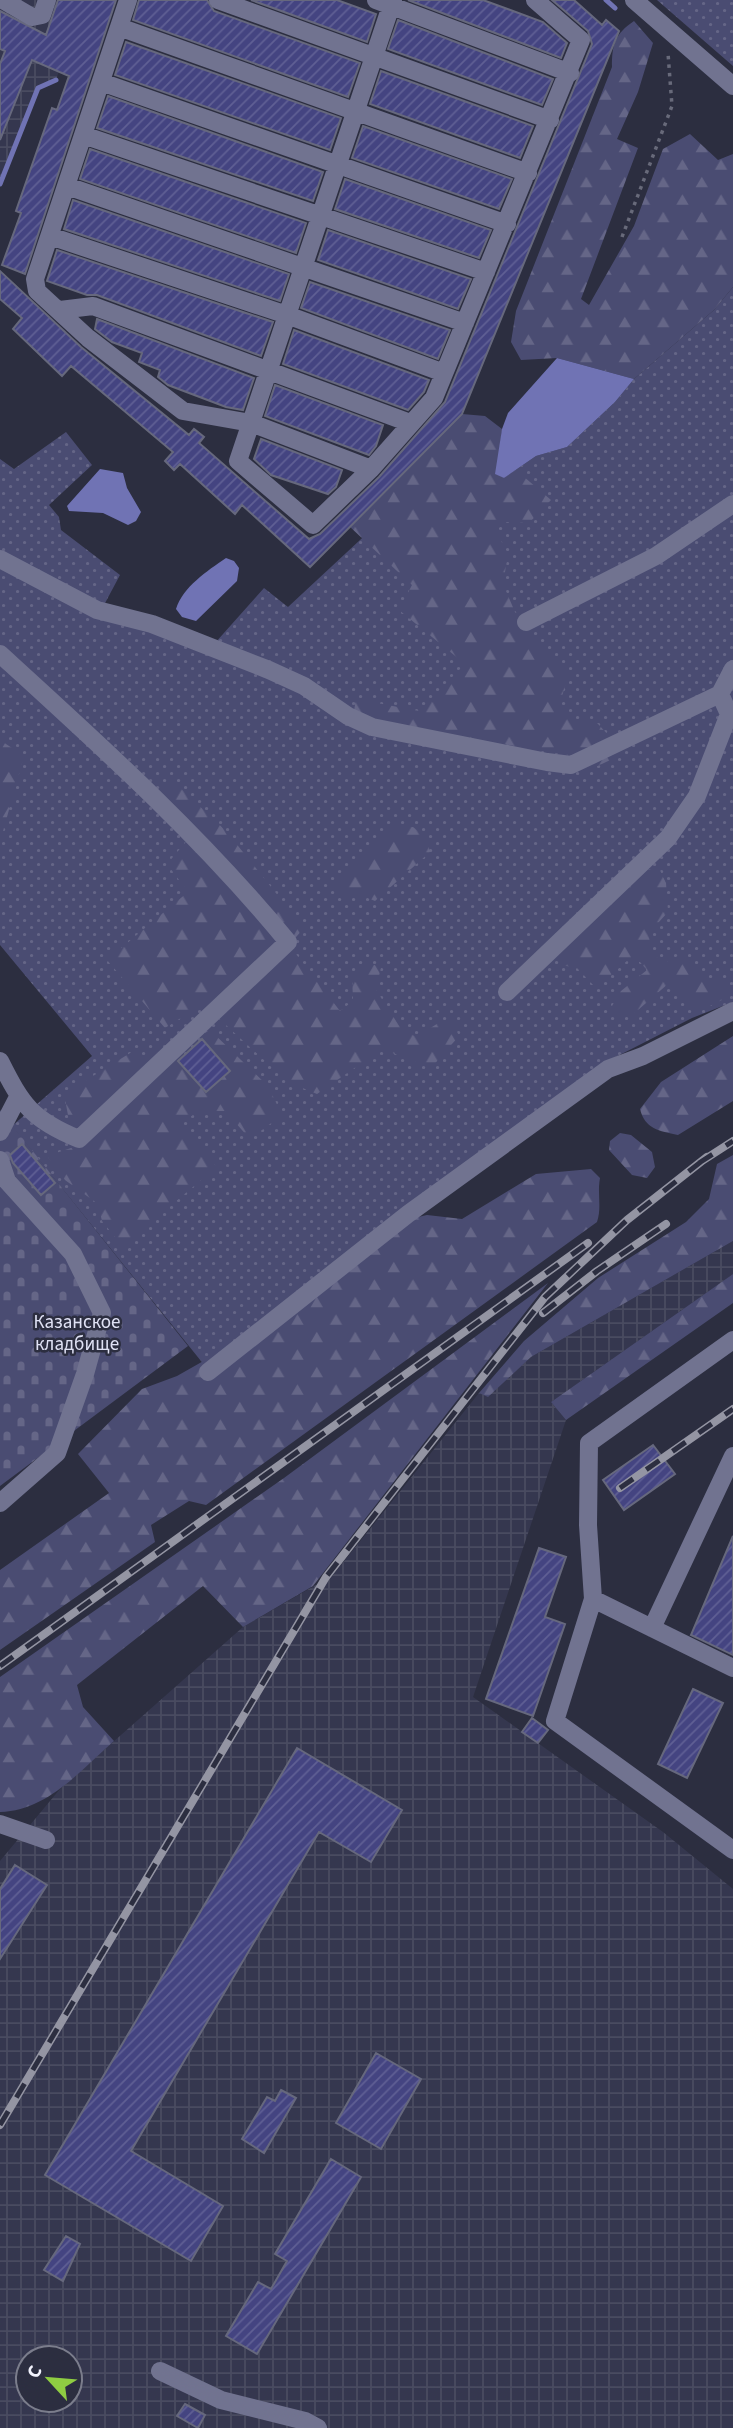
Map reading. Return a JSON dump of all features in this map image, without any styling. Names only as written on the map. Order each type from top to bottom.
[{"type":"street","points":[[3,0],[32,17],[42,15],[47,0]]},
{"type":"street","points":[[128,0],[35,279],[37,291],[88,338],[183,411],[251,423],[371,469]]},
{"type":"street","points":[[218,0],[550,120]]},
{"type":"street","points":[[535,0],[581,40],[570,73],[434,398],[371,469],[313,525],[237,461],[374,57],[387,2],[570,73]]},
{"type":"street","points":[[634,0],[733,86]]},
{"type":"street","points":[[119,27],[528,173]]},
{"type":"street","points":[[101,82],[507,224]]},
{"type":"street","points":[[83,135],[486,272]]},
{"type":"street","points":[[67,186],[465,323]]},
{"type":"street","points":[[50,236],[286,315],[444,373]]},
{"type":"street","points":[[60,310],[93,306],[410,423]]},
{"type":"street","points":[[526,622],[656,556],[733,504]]},
{"type":"street","points":[[0,559],[96,610],[152,624],[304,686],[348,716],[372,727],[547,762],[572,765],[720,694],[733,669]]},
{"type":"street","points":[[0,654],[188,828],[236,878],[288,942],[79,1139],[45,1125],[18,1097],[0,1061]]},
{"type":"street","points":[[507,992],[668,838],[697,796],[717,748],[729,714],[720,694]]},
{"type":"street","points":[[208,1372],[408,1214],[608,1069],[643,1056],[733,1011]]},
{"type":"street","points":[[0,1132],[18,1097]]},
{"type":"street","points":[[0,1160],[6,1181],[73,1254],[102,1313],[85,1374],[57,1453],[0,1503]]},
{"type":"street","points":[[733,1340],[589,1443],[588,1525],[593,1599],[555,1721],[733,1850]]},
{"type":"street","points":[[652,1628],[733,1456]]},
{"type":"street","points":[[593,1599],[733,1668]]},
{"type":"street","points":[[0,1824],[46,1840]]},
{"type":"street","points":[[160,2371],[221,2400],[305,2421],[318,2428]]},
{"type":"path","points":[[622,237],[672,106],[668,30]]},
{"type":"shaded area","points":[[0,0],[82,0],[56,80],[38,88],[0,184]]},
{"type":"shaded area","points":[[557,358],[634,379],[615,402],[567,447],[536,456],[504,478],[495,474],[502,429],[508,413]]},
{"type":"shaded area","points":[[100,469],[123,473],[127,488],[141,512],[136,521],[128,525],[103,513],[69,511],[67,506]]},
{"type":"shaded area","points":[[226,558],[234,561],[239,568],[237,581],[196,621],[182,617],[176,609],[184,594],[196,580]]},
{"type":"shaded area","points":[[733,1241],[733,1274],[551,1402],[566,1420],[473,1697],[663,1832],[733,1889],[733,2428],[0,2428],[0,1861],[60,1789],[243,1627],[333,1575],[479,1393],[488,1396],[531,1357]]},
{"type":"green space","points":[[657,0],[733,0],[733,66]]},
{"type":"green space","points":[[634,21],[653,43],[638,92],[617,139],[638,148],[581,299],[589,305],[634,226],[663,149],[690,134],[718,160],[733,154],[733,287],[714,310],[634,379],[557,358],[521,360],[511,342],[516,311],[612,67],[616,40]]},
{"type":"green space","points":[[733,287],[733,1002],[692,1018],[606,1062],[205,1366],[12,1126],[92,1056],[0,945],[0,459],[14,469],[66,432],[92,465],[49,505],[59,517],[61,530],[120,575],[104,605],[215,643],[264,588],[288,607],[475,433],[502,429],[496,474],[504,478],[536,456],[567,447],[615,402],[634,379],[714,310]]},
{"type":"green space","points":[[462,414],[485,416],[502,429],[496,474],[504,478],[516,470],[551,500],[529,523],[504,522],[496,531],[508,554],[503,584],[515,612],[568,676],[560,703],[567,717],[598,724],[625,753],[585,772],[567,755],[383,723],[354,711],[356,699],[419,711],[465,664],[399,610],[412,585],[349,526]]},
{"type":"green space","points":[[0,740],[24,756],[0,842]]},
{"type":"green space","points":[[172,780],[226,831],[304,928],[289,945],[340,1011],[353,1001],[352,973],[366,962],[381,967],[376,990],[400,1027],[416,1037],[440,1022],[453,1023],[459,1036],[431,1068],[382,1049],[317,1094],[288,1082],[203,1004],[165,1028],[107,960],[188,892],[167,864],[196,830],[158,794]]},
{"type":"green space","points":[[413,827],[426,837],[430,852],[375,901],[356,893],[341,895],[336,888],[341,875],[391,828]]},
{"type":"green space","points":[[658,866],[666,883],[668,912],[648,934],[654,955],[664,963],[680,955],[706,980],[722,980],[732,986],[726,998],[700,1011],[669,983],[630,1017],[616,1014],[612,1006],[621,991],[647,970],[640,962],[628,960],[596,988],[577,968],[561,965],[556,957],[642,872]]},
{"type":"green space","points":[[210,1030],[268,1086],[282,1115],[250,1139],[225,1111],[198,1111],[180,1125],[217,1167],[122,1246],[102,1221],[98,1204],[65,1180],[47,1156],[74,1147],[64,1094],[135,1050],[146,1058],[167,1046],[206,1092],[230,1071],[200,1036]]},
{"type":"green space","points":[[733,1036],[733,1101],[678,1135],[649,1125],[640,1109],[661,1082]]},
{"type":"green space","name":"Казанское кладбище","points":[[0,1110],[188,1346],[0,1486]]},
{"type":"green space","points":[[620,1133],[631,1135],[652,1152],[655,1167],[647,1178],[632,1175],[609,1150],[610,1141]]},
{"type":"green space","points":[[733,1155],[733,1241],[531,1357],[488,1397],[479,1393],[524,1341],[598,1278],[686,1222],[709,1199],[717,1164]]},
{"type":"green space","points":[[591,1169],[600,1178],[597,1222],[206,1505],[189,1501],[151,1525],[155,1542],[0,1650],[0,1570],[109,1493],[78,1454],[142,1389],[177,1376],[251,1334],[401,1221],[427,1215],[462,1219],[536,1174]]},
{"type":"green space","points":[[733,1274],[733,1303],[566,1420],[551,1402]]},
{"type":"green space","points":[[548,1283],[313,1586],[243,1627],[203,1586],[77,1685],[83,1707],[114,1741],[76,1776],[48,1797],[17,1810],[0,1812],[0,1677],[284,1478]]},
{"type":"building","points":[[58,0],[116,0],[25,274],[2,265],[21,213],[16,211],[52,108],[57,110],[69,76],[32,60],[0,140],[0,64],[5,51],[0,49],[0,11],[46,35]]},
{"type":"building","points":[[139,0],[207,0],[214,11],[360,63],[348,97],[133,20]]},
{"type":"building","points":[[251,0],[337,0],[376,14],[367,42]]},
{"type":"building","points":[[408,0],[483,0],[543,22],[567,43],[561,58]]},
{"type":"building","points":[[552,0],[574,0],[602,25],[606,20],[619,31],[462,414],[310,567],[242,505],[235,514],[180,464],[174,470],[165,461],[173,452],[71,366],[62,376],[13,329],[22,318],[0,299],[0,271],[81,347],[189,435],[194,429],[204,437],[199,443],[309,539],[320,534],[379,477],[445,402],[592,44],[588,31]]},
{"type":"building","points":[[398,20],[553,79],[542,105],[388,49]]},
{"type":"building","points":[[126,42],[341,118],[330,150],[115,75]]},
{"type":"building","points":[[381,71],[533,126],[520,158],[370,104]]},
{"type":"building","points":[[108,96],[323,172],[313,201],[97,128]]},
{"type":"building","points":[[363,126],[512,179],[499,209],[352,158]]},
{"type":"building","points":[[90,149],[306,223],[296,253],[80,179]]},
{"type":"building","points":[[345,179],[491,230],[479,258],[335,209]]},
{"type":"building","points":[[73,200],[289,274],[280,301],[64,229]]},
{"type":"building","points":[[328,230],[471,279],[458,309],[318,260]]},
{"type":"building","points":[[57,250],[273,322],[261,356],[97,295],[87,295],[47,281]]},
{"type":"building","points":[[310,282],[450,330],[438,359],[301,308]]},
{"type":"building","points":[[97,319],[254,378],[243,410],[226,407],[168,385],[158,377],[160,370],[139,362],[142,353],[112,342],[95,329]]},
{"type":"building","points":[[294,330],[429,380],[424,392],[408,410],[283,364]]},
{"type":"building","points":[[275,385],[383,425],[376,446],[369,455],[265,416]]},
{"type":"building","points":[[261,439],[342,470],[336,487],[328,494],[271,475],[254,459]]},
{"type":"building","points":[[202,1039],[230,1071],[206,1092],[178,1061]]},
{"type":"building","points":[[22,1144],[55,1183],[41,1195],[13,1163],[10,1155]]},
{"type":"building","points":[[653,1445],[675,1474],[624,1510],[603,1480]]},
{"type":"building","points":[[733,1536],[733,1655],[691,1635]]},
{"type":"building","points":[[539,1548],[566,1557],[545,1617],[565,1624],[533,1716],[486,1699]]},
{"type":"building","points":[[693,1689],[723,1703],[687,1778],[658,1764]]},
{"type":"building","points":[[532,1718],[548,1730],[538,1743],[522,1732]]},
{"type":"building","points":[[297,1748],[402,1810],[371,1862],[319,1832],[131,2151],[223,2206],[191,2261],[45,2175]]},
{"type":"building","points":[[15,1865],[47,1885],[0,1959],[0,1889]]},
{"type":"building","points":[[376,2053],[421,2079],[381,2149],[336,2123]]},
{"type":"building","points":[[281,2090],[296,2098],[264,2153],[242,2139],[267,2097],[275,2101]]},
{"type":"building","points":[[331,2159],[361,2177],[257,2354],[226,2336],[258,2282],[271,2289],[287,2261],[275,2254]]},
{"type":"building","points":[[66,2236],[80,2244],[63,2281],[44,2270]]},
{"type":"building","points":[[185,2404],[205,2415],[198,2428],[177,2416]]},
{"type":"waterway","points":[[606,0],[615,8]]},
{"type":"waterway","points":[[0,184],[38,88],[56,80]]},
{"type":"railway","points":[[699,1163],[733,1141]]},
{"type":"railway","points":[[0,2125],[326,1577],[545,1297],[627,1220],[707,1157]]},
{"type":"railway","points":[[543,1313],[597,1271],[666,1224]]},
{"type":"railway","points":[[0,1666],[588,1243]]},
{"type":"railway","points":[[620,1488],[733,1409]]}]
